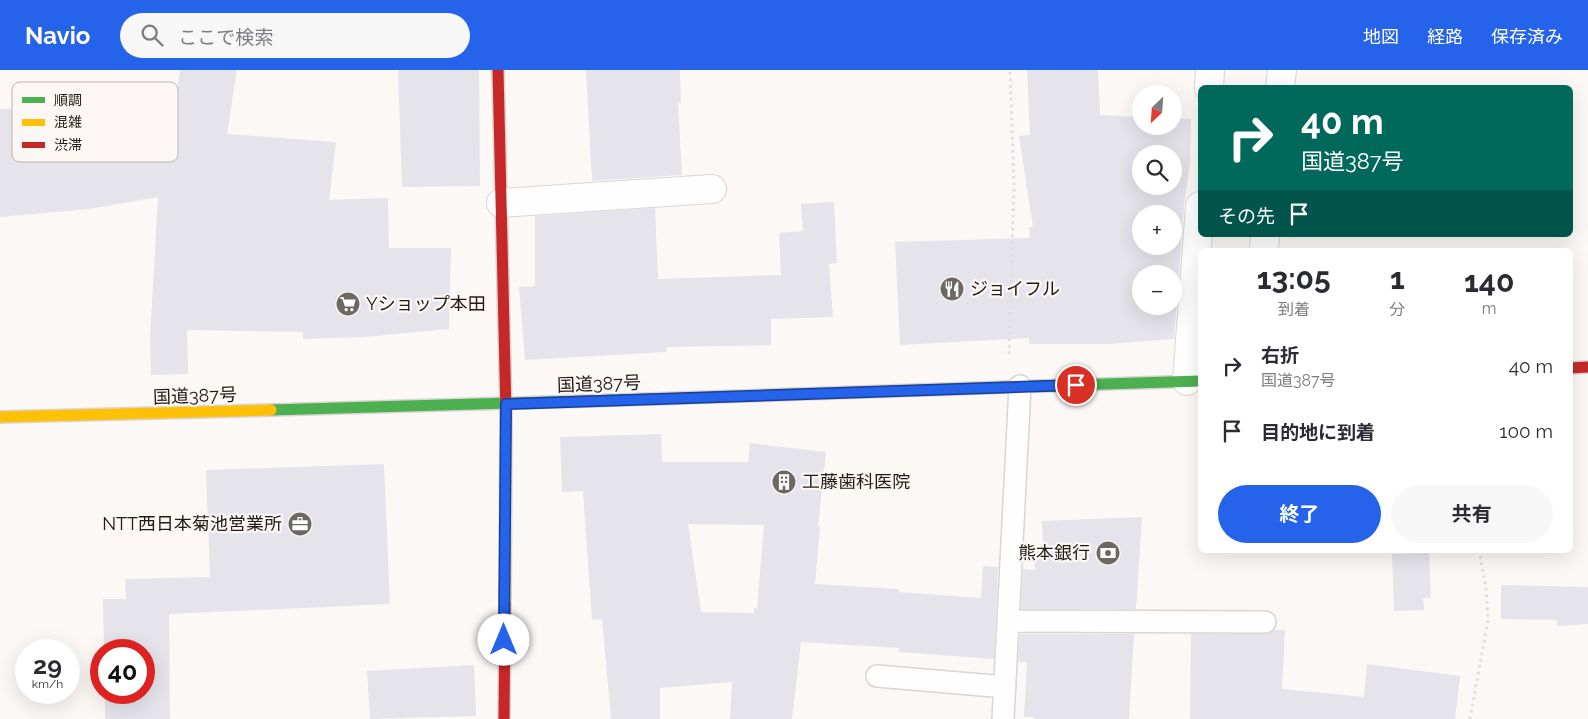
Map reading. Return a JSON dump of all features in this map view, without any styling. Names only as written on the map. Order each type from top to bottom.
[{"type":"main road","points":[[498,70],[506,404],[504,719]]},
{"type":"main road","points":[[1573,368],[1588,367]]},
{"type":"main road","name":"国道387号","points":[[0,418],[506,404],[1194,381]]},
{"type":"street","points":[[1209,85],[1210,70]]},
{"type":"street","points":[[1280,85],[1282,70]]},
{"type":"street","points":[[501,203],[712,189]]},
{"type":"street","points":[[1194,381],[1198,264]]},
{"type":"lane","points":[[1003,719],[1009,621],[1014,387]]},
{"type":"lane","points":[[1009,621],[1265,622]]},
{"type":"lane","points":[[877,676],[1005,687]]},
{"type":"path","points":[[1010,70],[1014,185],[1014,387]]},
{"type":"path","points":[[1470,719],[1488,620],[1486,588],[1480,553]]},
{"type":"building","points":[[180,70],[237,70],[227,134],[336,142],[329,200],[388,198],[389,248],[451,248],[449,329],[364,337],[303,339],[303,332],[189,330],[187,331],[188,374],[151,375],[150,338],[158,197],[89,209],[0,217],[0,109],[12,109],[12,162],[178,162],[178,84]]},
{"type":"building","points":[[398,70],[479,70],[480,186],[402,187]]},
{"type":"building","points":[[586,70],[680,70],[681,103],[678,103],[682,175],[592,181]]},
{"type":"building","points":[[1027,70],[1098,70],[1100,115],[1132,117],[1132,135],[1182,135],[1182,118],[1191,119],[1190,164],[1182,232],[1182,205],[1132,205],[1132,255],[1180,255],[1180,265],[1132,265],[1132,315],[1176,315],[1174,339],[1109,344],[1029,344],[1029,338],[900,345],[895,242],[1030,238],[1029,227],[1033,227],[1019,136],[1030,135]]},
{"type":"building","points":[[834,202],[837,263],[829,264],[833,317],[771,319],[771,345],[667,347],[666,352],[525,360],[519,287],[535,286],[535,216],[655,208],[658,279],[781,275],[779,233],[803,231],[801,204]]},
{"type":"building","points":[[661,434],[662,462],[748,462],[750,443],[826,452],[818,527],[820,527],[815,584],[899,589],[899,592],[981,598],[983,566],[998,567],[994,659],[899,652],[899,648],[801,642],[792,719],[730,719],[732,682],[660,688],[660,719],[611,719],[602,619],[592,620],[583,491],[562,492],[560,437]],"holes":[[[688,524],[764,525],[757,609],[754,608],[754,613],[701,612]]]},
{"type":"building","points":[[384,464],[390,604],[169,614],[170,719],[105,719],[105,704],[155,704],[155,639],[104,639],[103,599],[126,599],[125,579],[210,577],[206,470]]},
{"type":"building","points":[[1142,517],[1136,609],[1021,609],[1023,569],[1035,570],[1034,547],[1043,546],[1042,521]]},
{"type":"building","points":[[1429,553],[1431,598],[1423,598],[1424,610],[1394,611],[1392,554]]},
{"type":"building","points":[[1501,585],[1588,587],[1588,624],[1557,626],[1557,620],[1501,619]]},
{"type":"building","points":[[1275,630],[1285,630],[1282,689],[1364,697],[1367,664],[1460,676],[1455,719],[1190,719],[1191,634],[1265,634]]},
{"type":"building","points":[[1020,634],[1134,634],[1129,719],[1034,719],[1034,717],[1024,717],[1027,662],[1018,662]]},
{"type":"building","points":[[474,665],[476,716],[370,719],[367,671]]},
{"type":"traffic: fast","points":[[1042,386],[1198,381]]},
{"type":"traffic: fast","points":[[271,410],[651,399]]},
{"type":"traffic: slow","points":[[651,399],[1042,386]]},
{"type":"traffic: slow","points":[[0,417],[271,410]]},
{"type":"traffic: slow","points":[[505,604],[506,414]]},
{"type":"traffic: jam","points":[[498,70],[506,414]]},
{"type":"traffic: jam","points":[[1573,368],[1588,367]]},
{"type":"traffic: jam","points":[[504,719],[505,604]]},
{"type":"place","name":"ジョイフル","points":[[952,289]]},
{"type":"place","name":"Yショップ本田","points":[[348,304]]},
{"type":"place","name":"工藤歯科医院","points":[[784,482]]},
{"type":"place","name":"NTT西日本菊池営業所","points":[[300,524]]},
{"type":"place","name":"熊本銀行","points":[[1108,553]]},
{"type":"route","points":[[504,640],[506,404],[1076,385]]}]
